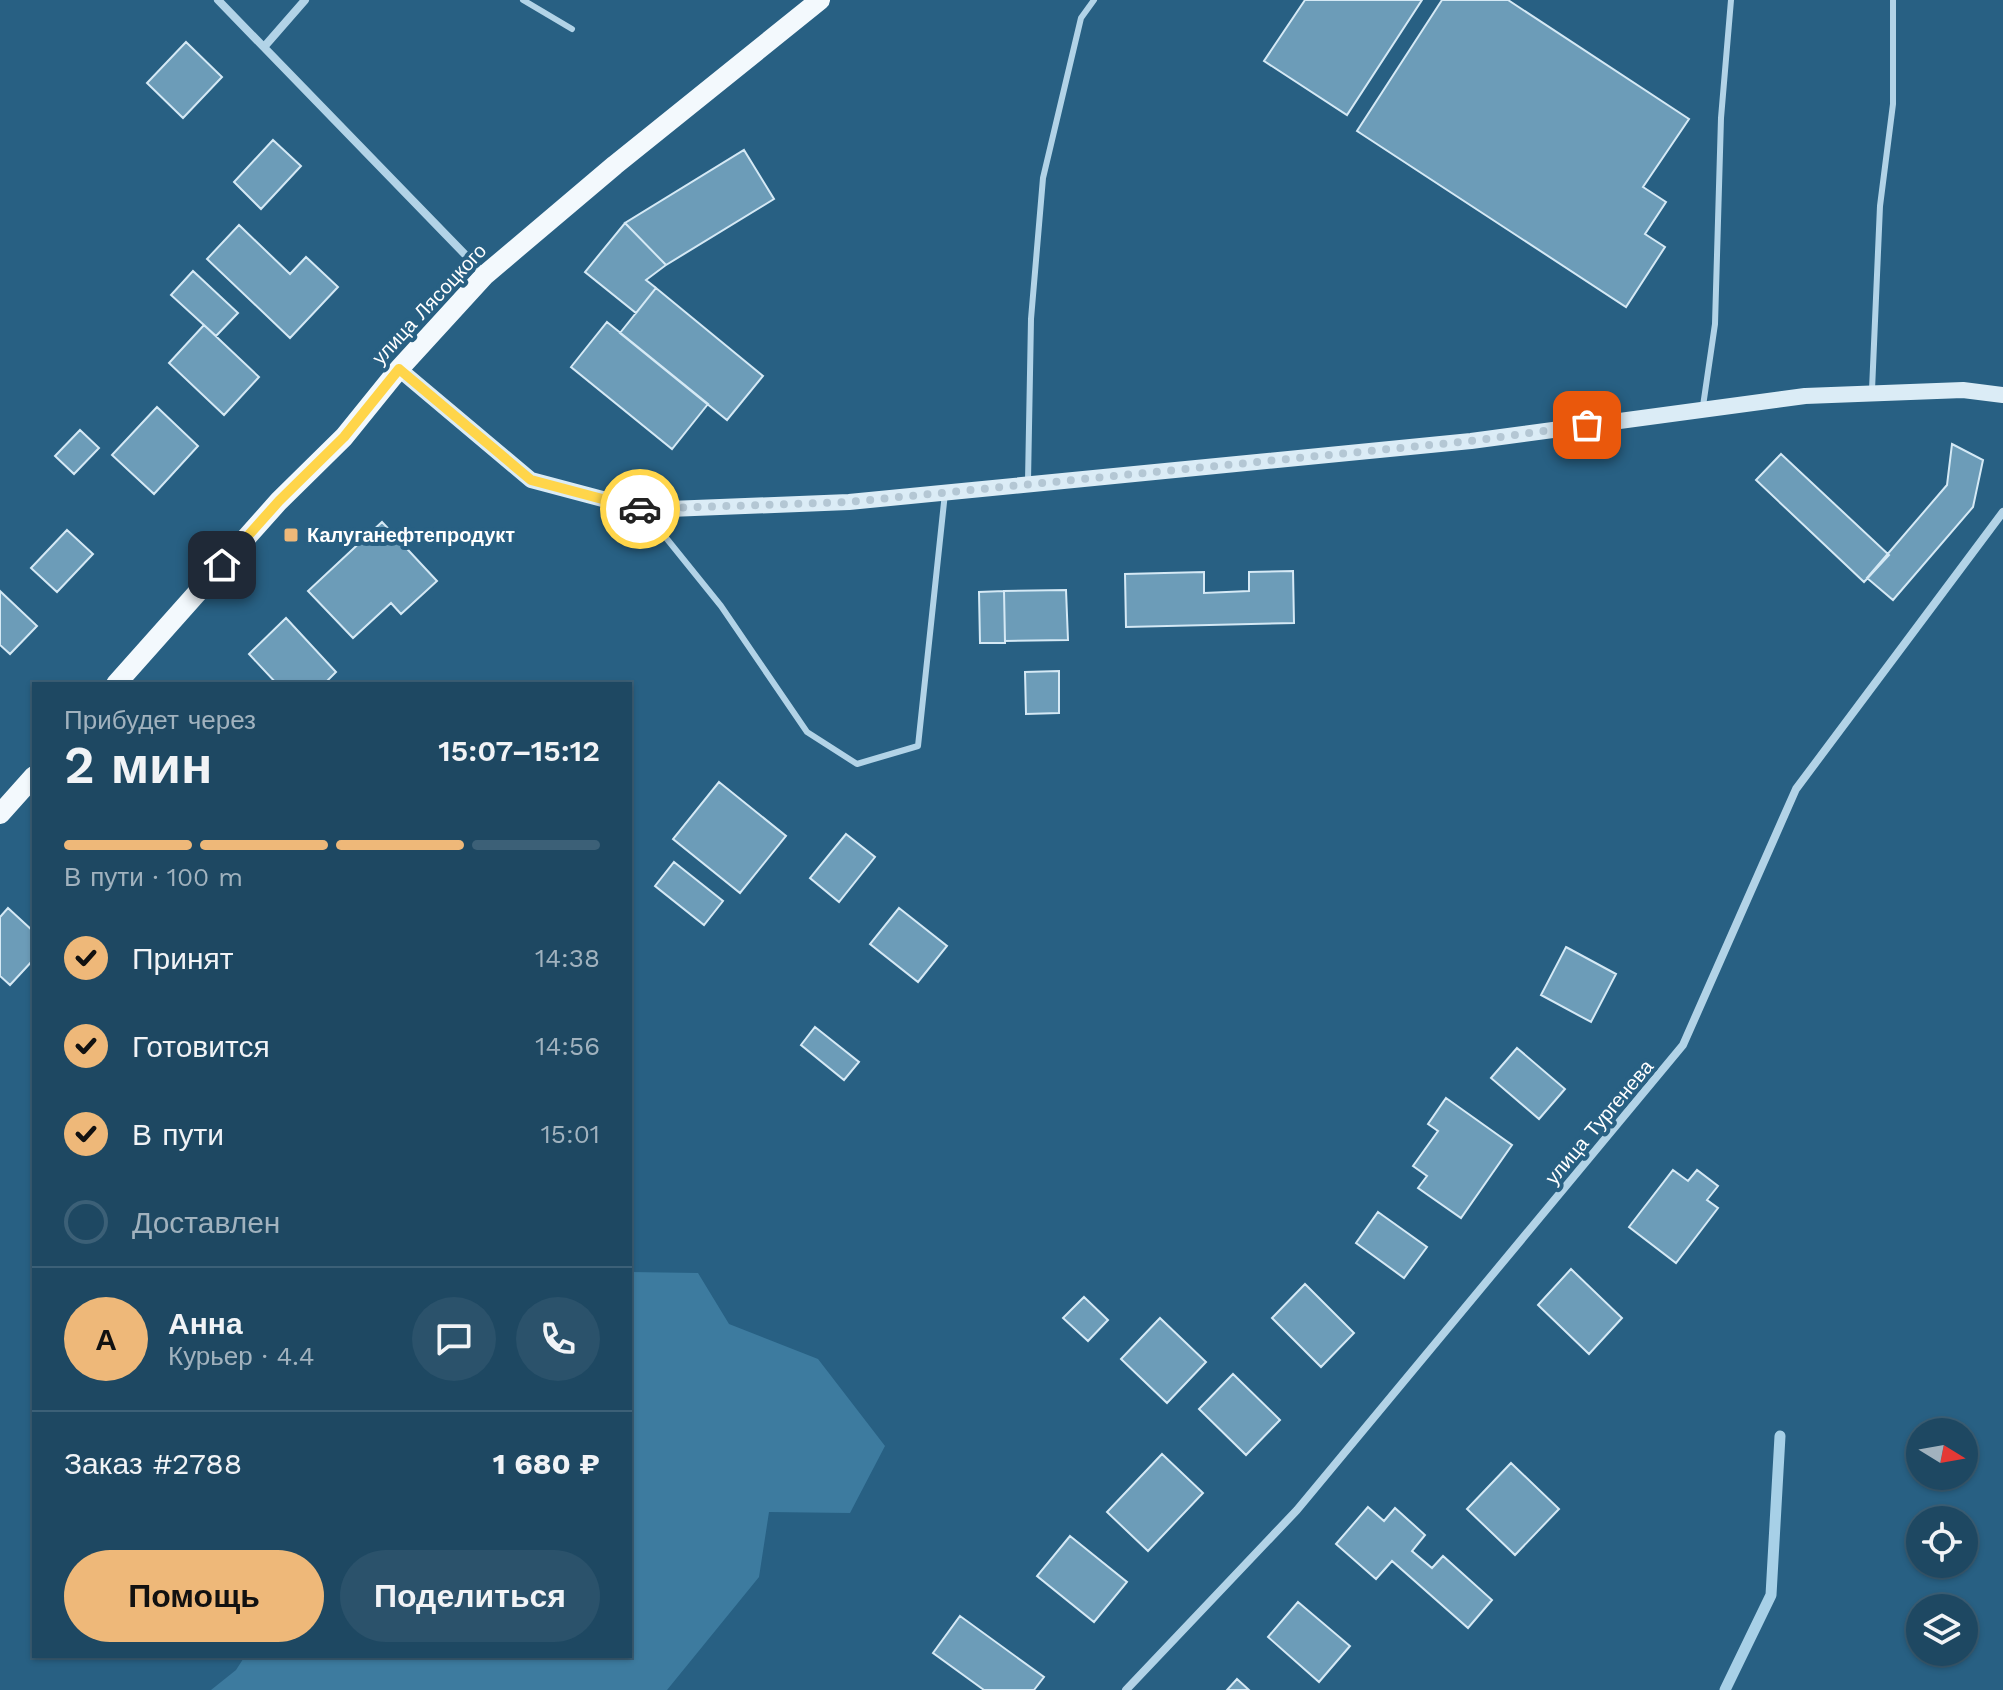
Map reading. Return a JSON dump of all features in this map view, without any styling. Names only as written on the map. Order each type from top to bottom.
[{"type":"main road","name":"улица Лясоцкого","points":[[118,682],[272,509],[344,437],[399,369],[485,275],[615,165],[820,0]]},
{"type":"main road","points":[[0,814],[32,778]]},
{"type":"street","points":[[218,0],[485,275]]},
{"type":"street","points":[[264,47],[305,0]]},
{"type":"street","points":[[399,369],[531,480],[644,510],[849,502],[1028,485],[1471,441],[1805,396],[1963,390],[2003,395]]},
{"type":"street","name":"улица Тургенева","points":[[1126,1690],[1297,1510],[1683,1045],[1796,789],[2003,512]]},
{"type":"lane","points":[[523,0],[572,29]]},
{"type":"lane","points":[[1028,485],[1031,319],[1043,178],[1081,18],[1094,0]]},
{"type":"lane","points":[[1703,410],[1715,324],[1721,118],[1731,0]]},
{"type":"lane","points":[[1872,394],[1880,206],[1893,104],[1893,0]]},
{"type":"lane","points":[[644,510],[721,606],[807,732],[857,764],[918,746],[945,493]]},
{"type":"shaded area","points":[[632,1272],[698,1273],[729,1324],[818,1359],[885,1446],[850,1513],[769,1512],[759,1577],[667,1690],[211,1690],[236,1670],[244,1658],[632,1658]]},
{"type":"building","points":[[1305,0],[1422,0],[1347,115],[1264,61]]},
{"type":"building","points":[[1442,0],[1508,0],[1689,119],[1643,187],[1666,202],[1645,234],[1665,247],[1626,307],[1357,131]]},
{"type":"building","points":[[186,42],[222,77],[183,118],[147,83]]},
{"type":"building","points":[[273,140],[301,166],[261,209],[234,182]]},
{"type":"building","points":[[744,150],[774,199],[666,265],[625,223]]},
{"type":"building","points":[[625,223],[666,265],[646,280],[656,288],[636,313],[585,272]]},
{"type":"building","points":[[239,225],[290,274],[306,257],[338,287],[290,338],[207,259]]},
{"type":"building","points":[[193,271],[238,313],[216,336],[171,295]]},
{"type":"building","points":[[656,288],[763,376],[727,420],[620,333]]},
{"type":"building","points":[[607,322],[708,404],[672,449],[571,367]]},
{"type":"building","points":[[204,325],[259,377],[224,415],[169,363]]},
{"type":"building","points":[[157,407],[198,446],[154,494],[112,455]]},
{"type":"building","points":[[80,430],[99,448],[74,474],[55,456]]},
{"type":"building","points":[[1952,444],[1983,460],[1973,507],[1893,600],[1867,578],[1947,485]]},
{"type":"building","points":[[1781,454],[1889,555],[1864,582],[1756,480]]},
{"type":"building","points":[[382,522],[437,581],[401,614],[391,603],[353,638],[308,591]]},
{"type":"building","points":[[67,530],[93,554],[57,592],[31,568]]},
{"type":"building","points":[[1293,571],[1294,623],[1126,627],[1125,574],[1204,572],[1204,593],[1249,591],[1249,572]]},
{"type":"building","points":[[1066,590],[1068,640],[1005,641],[1004,591]]},
{"type":"building","points":[[0,591],[37,626],[10,654],[0,645]]},
{"type":"building","points":[[1004,591],[1005,643],[980,643],[979,592]]},
{"type":"building","points":[[286,618],[336,672],[326,682],[275,682],[249,654]]},
{"type":"building","points":[[1059,671],[1059,713],[1026,714],[1025,672]]},
{"type":"building","points":[[719,782],[786,836],[740,893],[673,839]]},
{"type":"building","points":[[846,834],[875,857],[839,902],[810,878]]},
{"type":"building","points":[[674,862],[723,901],[704,925],[655,886]]},
{"type":"building","points":[[8,908],[32,930],[32,961],[10,985],[0,976],[0,917]]},
{"type":"building","points":[[899,908],[947,946],[918,982],[870,944]]},
{"type":"building","points":[[1566,947],[1616,974],[1591,1022],[1541,995]]},
{"type":"building","points":[[815,1027],[859,1062],[844,1080],[801,1045]]},
{"type":"building","points":[[1517,1048],[1565,1089],[1539,1119],[1491,1078]]},
{"type":"building","points":[[1446,1098],[1512,1145],[1461,1218],[1418,1188],[1427,1176],[1413,1166],[1438,1131],[1428,1124]]},
{"type":"building","points":[[1673,1170],[1688,1181],[1697,1170],[1718,1186],[1707,1200],[1718,1208],[1676,1263],[1629,1227]]},
{"type":"building","points":[[1378,1212],[1427,1247],[1404,1278],[1356,1243]]},
{"type":"building","points":[[1571,1269],[1622,1318],[1589,1354],[1538,1305]]},
{"type":"building","points":[[1305,1284],[1354,1333],[1321,1367],[1272,1318]]},
{"type":"building","points":[[1084,1297],[1108,1320],[1088,1341],[1063,1318]]},
{"type":"building","points":[[1160,1318],[1206,1362],[1167,1403],[1121,1359]]},
{"type":"building","points":[[1233,1374],[1280,1420],[1246,1455],[1199,1409]]},
{"type":"building","points":[[1162,1454],[1203,1493],[1148,1551],[1107,1512]]},
{"type":"building","points":[[1511,1463],[1559,1509],[1515,1555],[1467,1509]]},
{"type":"building","points":[[1368,1507],[1384,1521],[1395,1508],[1425,1535],[1412,1551],[1432,1568],[1443,1556],[1492,1600],[1468,1628],[1392,1561],[1376,1579],[1336,1544]]},
{"type":"building","points":[[1070,1536],[1127,1582],[1094,1622],[1037,1576]]},
{"type":"building","points":[[1298,1602],[1350,1646],[1319,1682],[1268,1637]]},
{"type":"building","points":[[960,1616],[1044,1677],[1034,1690],[984,1690],[933,1653]]},
{"type":"building","points":[[1237,1679],[1249,1690],[1227,1690]]},
{"type":"waterway","points":[[1725,1690],[1771,1595],[1780,1436]]},
{"type":"way so far","points":[[640,509],[849,502],[1471,441],[1587,425]]},
{"type":"place","name":"Калуганефтепродукт","points":[[291,535]]},
{"type":"route","points":[[222,565],[279,501],[344,437],[399,369],[531,480],[640,509]]}]
